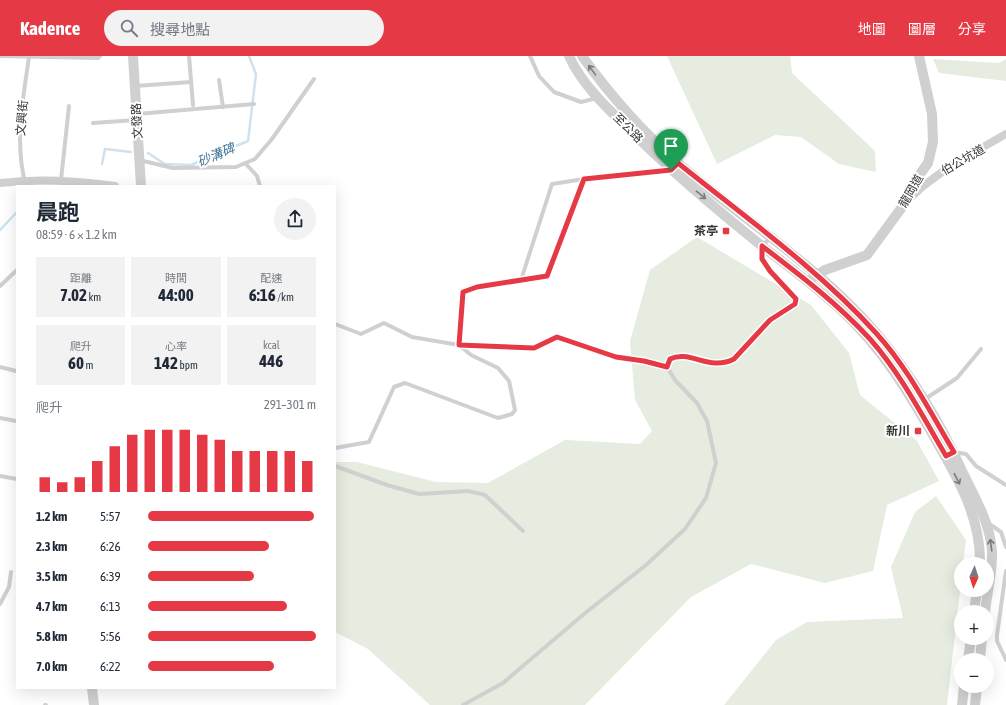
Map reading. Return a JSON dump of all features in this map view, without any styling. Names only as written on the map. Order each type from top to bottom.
[{"type":"street","name":"文發路","points":[[133,56],[141,185]]},
{"type":"street","name":"至公路","points":[[569,56],[598,98],[762,246],[812,278]]},
{"type":"street","name":"至公路","points":[[582,56],[607,91],[674,167],[770,238],[812,278]]},
{"type":"street","name":"龍岡道","points":[[812,278],[825,270],[867,255],[905,203],[910,188],[928,163],[934,142],[932,114],[919,56]]},
{"type":"street","points":[[598,98],[607,91]]},
{"type":"street","name":"伯公坑道","points":[[905,203],[927,183],[950,166],[1006,134]]},
{"type":"street","points":[[0,183],[25,183],[61,180],[105,185]]},
{"type":"street","points":[[812,278],[850,306],[877,334],[910,378],[920,403],[950,454],[985,521],[992,553],[986,605]]},
{"type":"street","points":[[950,454],[974,516],[980,557]]},
{"type":"street","points":[[92,689],[94,705]]},
{"type":"street","points":[[962,705],[963,693]]},
{"type":"street","points":[[975,705],[976,693]]},
{"type":"lane","points":[[0,56],[98,58],[100,56]]},
{"type":"lane","points":[[189,56],[193,105]]},
{"type":"lane","points":[[530,56],[539,76],[554,92],[581,102],[598,98]]},
{"type":"lane","name":"文興街","points":[[25,183],[20,142],[21,109],[29,57]]},
{"type":"lane","points":[[139,159],[173,168],[236,168],[255,158],[272,139],[314,79]]},
{"type":"lane","points":[[219,80],[223,107]]},
{"type":"lane","points":[[135,86],[191,82]]},
{"type":"lane","points":[[93,123],[254,104]]},
{"type":"lane","points":[[61,180],[69,106]]},
{"type":"lane","points":[[245,163],[257,176],[260,185]]},
{"type":"lane","points":[[521,280],[552,184],[674,167]]},
{"type":"lane","points":[[459,345],[463,292],[477,287],[547,276],[584,179]]},
{"type":"lane","points":[[667,367],[670,359],[676,356],[686,357],[706,363],[726,363],[734,359],[770,320],[795,304],[796,299],[770,271],[762,259],[762,246],[770,238]]},
{"type":"lane","points":[[0,286],[16,271]]},
{"type":"lane","points":[[336,324],[360,334],[384,323],[412,337],[459,345],[534,348],[557,337],[616,357],[644,361],[667,367],[675,380],[698,403],[707,421],[716,463],[706,498],[685,529],[646,565],[578,619],[503,683],[463,705]]},
{"type":"lane","points":[[336,448],[369,442],[394,387],[405,383],[498,418],[512,414],[515,410],[509,381],[498,368],[471,355],[459,345]]},
{"type":"lane","points":[[920,403],[957,378],[981,349]]},
{"type":"lane","points":[[0,367],[16,371]]},
{"type":"lane","points":[[0,418],[16,421]]},
{"type":"lane","points":[[950,454],[966,454],[976,466],[1006,485]]},
{"type":"lane","points":[[336,466],[387,485],[419,494],[468,491],[485,495],[522,531]]},
{"type":"lane","points":[[0,476],[16,479]]},
{"type":"lane","points":[[974,516],[1002,532],[1006,547]]},
{"type":"lane","points":[[0,604],[9,587],[11,572]]},
{"type":"lane","points":[[1006,572],[997,635],[997,641],[1006,660]]},
{"type":"shaded area","points":[[667,56],[790,56],[792,73],[875,151],[876,172],[839,164],[801,137],[775,135],[717,164]]},
{"type":"shaded area","points":[[933,59],[999,63],[1006,59],[1006,81],[939,73]]},
{"type":"shaded area","points":[[697,237],[811,305],[849,353],[860,395],[917,441],[939,481],[887,505],[873,571],[825,583],[751,564],[691,597],[585,705],[430,705],[368,649],[336,633],[336,462],[357,462],[436,482],[488,483],[565,440],[640,444],[652,431],[635,400],[630,341],[650,270]]},
{"type":"shaded area","points":[[936,496],[966,540],[964,557],[954,557],[954,597],[959,597],[958,605],[954,605],[954,644],[947,705],[724,705],[776,640],[807,622],[903,618],[891,567],[915,512]]},
{"type":"waterway","name":"砂溝碑","points":[[148,153],[165,164],[191,165],[248,141],[256,74],[249,56]]},
{"type":"waterway","name":"砂溝碑","points":[[102,164],[105,149],[131,152]]},
{"type":"waterway","name":"砂溝碑","points":[[0,230],[16,213]]},
{"type":"place","name":"茶亭","points":[[726,231]]},
{"type":"place","name":"新川","points":[[918,431]]},
{"type":"route","points":[[678,163],[816,275],[850,306],[877,334],[910,378],[954,452],[946,456],[895,372],[871,340],[844,312],[809,281],[762,246],[762,259],[770,271],[796,299],[795,304],[790,309],[776,315],[770,320],[734,359],[726,363],[706,363],[686,357],[676,356],[670,359],[667,367],[644,361],[616,357],[557,337],[534,348],[459,345],[463,292],[477,287],[494,286],[547,276],[584,179],[671,170],[678,163]]}]
